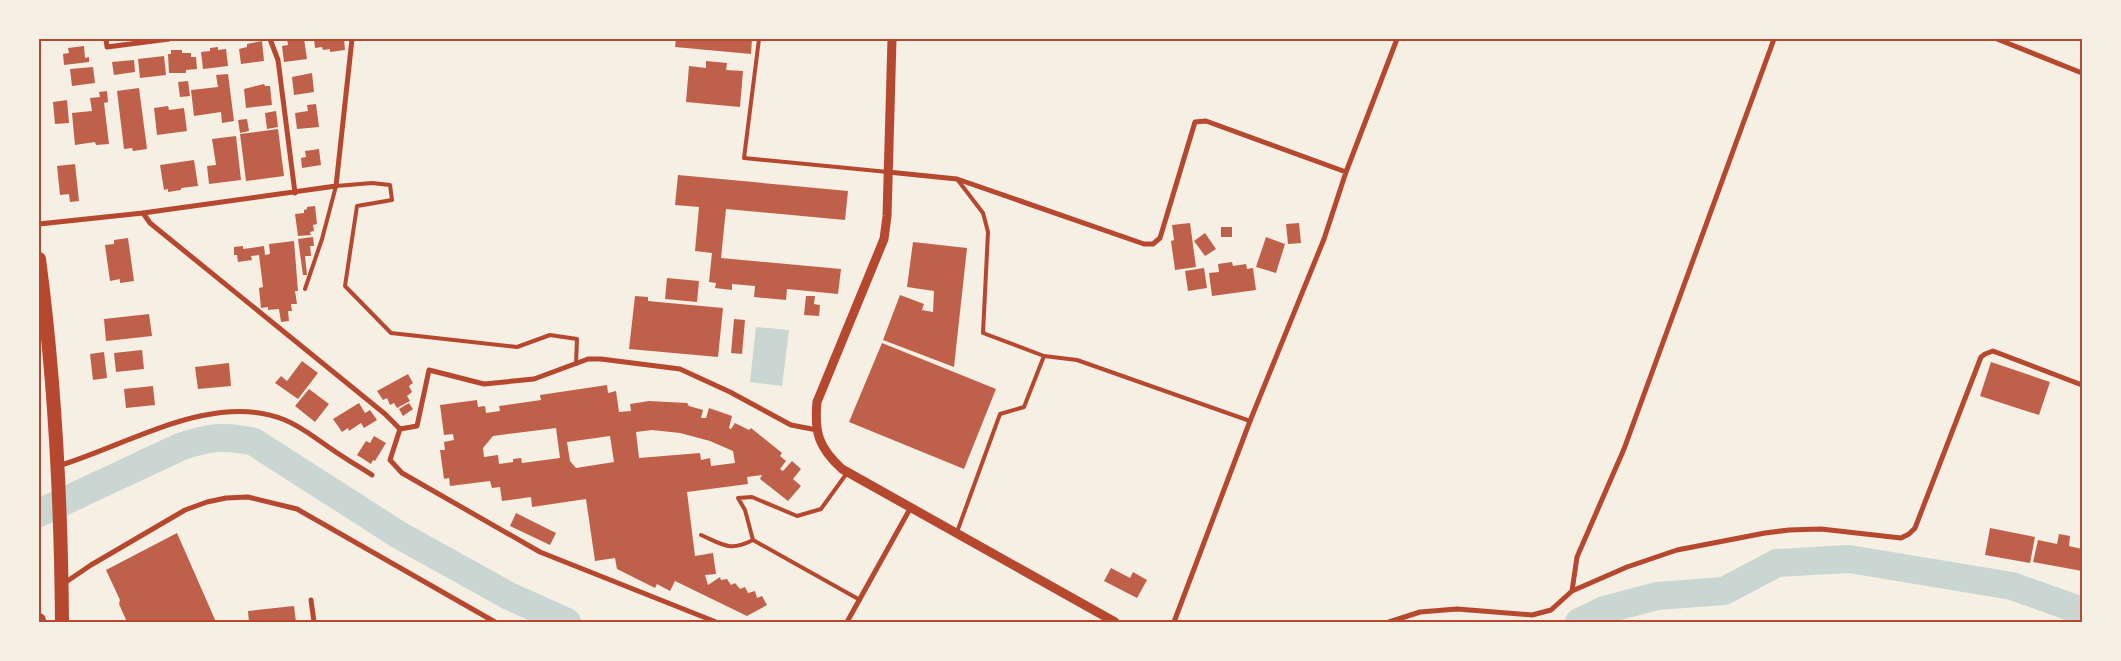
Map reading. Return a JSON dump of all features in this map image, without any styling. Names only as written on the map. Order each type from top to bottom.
[{"type":"highway","points":[[39,260],[47,325],[58,471],[62,622]]},
{"type":"street","points":[[106,39],[107,47],[169,39]]},
{"type":"street","points":[[270,39],[278,60],[295,192]]},
{"type":"street","points":[[39,224],[143,213],[336,186],[352,39]]},
{"type":"street","points":[[892,39],[887,216],[884,239],[818,402],[817,430],[823,448],[834,461],[848,472],[912,506],[957,534],[1115,622]]},
{"type":"street","points":[[1174,622],[1250,421],[1324,239],[1346,172],[1396,39]]},
{"type":"street","points":[[1572,591],[1577,557],[1624,449],[1774,39]]},
{"type":"street","points":[[1997,39],[2082,73]]},
{"type":"street","points":[[888,172],[957,179],[1144,244],[1153,244],[1160,238],[1195,122],[1206,121],[1346,172]]},
{"type":"street","points":[[143,213],[150,224],[400,428],[417,426],[430,370],[484,384],[534,379],[588,359],[601,358],[680,369],[730,392],[791,425],[817,430]]},
{"type":"street","points":[[1389,622],[1420,612],[1457,608],[1532,616],[1551,610],[1572,591],[1627,567],[1677,550],[1764,533],[1821,529],[1901,538],[1915,528],[1981,357],[1993,351],[2082,385]]},
{"type":"street","points":[[58,471],[204,415],[246,412],[283,419],[301,428],[372,475]]},
{"type":"street","points":[[400,428],[390,460],[402,473],[540,552],[716,622]]},
{"type":"street","points":[[62,579],[91,565],[185,510],[216,500],[248,497],[297,509],[495,622]]},
{"type":"street","points":[[847,622],[912,506]]},
{"type":"street","points":[[311,600],[314,622]]},
{"type":"lane","points":[[759,39],[744,158],[888,172]]},
{"type":"lane","points":[[957,179],[983,213],[988,232],[983,333],[1044,356],[1076,360],[1250,421]]},
{"type":"lane","points":[[305,289],[322,239],[336,186],[372,183],[390,185],[392,200],[357,206],[345,286],[391,333],[517,348],[550,334],[577,339],[576,364]]},
{"type":"lane","points":[[957,534],[1000,414],[1024,408],[1044,356]]},
{"type":"lane","points":[[848,472],[822,509],[797,516],[752,497],[738,498],[746,510],[753,540],[860,600]]},
{"type":"lane","points":[[701,535],[732,547],[740,546],[753,540]]},
{"type":"shaded area","points":[[756,327],[789,330],[782,386],[750,382]]},
{"type":"building","points":[[287,39],[304,39],[307,59],[284,62],[282,46],[288,45]]},
{"type":"building","points":[[314,39],[344,39],[345,50],[330,52],[330,49],[315,48]]},
{"type":"building","points":[[676,39],[752,39],[751,54],[675,47]]},
{"type":"building","points":[[262,41],[264,61],[241,64],[239,49],[247,47],[247,44]]},
{"type":"building","points":[[84,46],[85,58],[89,57],[89,62],[64,65],[63,54],[69,53],[68,48]]},
{"type":"building","points":[[218,47],[218,50],[226,49],[228,66],[203,69],[201,52],[210,51],[210,48]]},
{"type":"building","points":[[171,50],[182,50],[182,53],[191,53],[191,57],[196,57],[197,69],[186,70],[186,73],[169,73],[168,54],[171,54]]},
{"type":"building","points":[[164,56],[166,75],[140,78],[138,59]]},
{"type":"building","points":[[134,60],[135,72],[114,75],[112,62]]},
{"type":"building","points":[[706,61],[727,63],[726,70],[743,71],[740,107],[686,102],[689,66],[706,68]]},
{"type":"building","points":[[93,67],[95,83],[72,86],[70,69]]},
{"type":"building","points":[[312,73],[314,92],[294,95],[292,77]]},
{"type":"building","points":[[228,74],[234,121],[222,123],[221,112],[194,116],[191,90],[218,87],[216,75]]},
{"type":"building","points":[[188,81],[190,96],[180,97],[178,82]]},
{"type":"building","points":[[264,84],[265,86],[270,86],[272,105],[246,108],[244,89]]},
{"type":"building","points":[[139,88],[147,149],[133,151],[132,148],[124,149],[117,91]]},
{"type":"building","points":[[107,91],[108,102],[104,103],[109,144],[96,145],[95,142],[75,145],[72,113],[92,111],[90,98],[100,97],[99,92]]},
{"type":"building","points":[[67,100],[69,123],[55,124],[53,102]]},
{"type":"building","points":[[316,104],[319,127],[297,129],[295,113],[308,111],[307,105]]},
{"type":"building","points":[[168,106],[169,110],[184,108],[187,131],[157,135],[154,108]]},
{"type":"building","points":[[276,111],[278,127],[267,129],[265,113]]},
{"type":"building","points":[[247,119],[249,131],[240,133],[238,120]]},
{"type":"building","points":[[278,129],[284,176],[246,181],[240,134]]},
{"type":"building","points":[[236,136],[241,180],[209,184],[207,166],[216,165],[212,139]]},
{"type":"building","points":[[319,149],[321,165],[302,168],[301,158],[306,157],[305,151]]},
{"type":"building","points":[[194,160],[198,186],[168,192],[168,189],[164,190],[160,165]]},
{"type":"building","points":[[75,164],[79,201],[70,202],[69,194],[60,195],[57,166]]},
{"type":"building","points":[[678,175],[848,191],[845,220],[726,209],[721,258],[841,269],[838,294],[787,289],[786,300],[754,297],[755,286],[732,284],[732,290],[715,288],[716,283],[709,282],[712,253],[695,251],[699,207],[675,205]]},
{"type":"building","points":[[315,206],[317,224],[313,225],[314,231],[310,232],[311,235],[298,236],[295,214],[304,213],[307,207]]},
{"type":"building","points":[[1190,223],[1196,267],[1175,270],[1171,241],[1174,240],[1172,225]]},
{"type":"building","points":[[1299,223],[1301,243],[1288,244],[1286,224]]},
{"type":"building","points":[[1221,227],[1232,227],[1232,237],[1221,237]]},
{"type":"building","points":[[1205,233],[1216,249],[1205,256],[1194,241]]},
{"type":"building","points":[[313,237],[314,246],[310,246],[311,256],[305,256],[307,275],[303,275],[298,239]]},
{"type":"building","points":[[1266,237],[1285,244],[1276,273],[1256,267]]},
{"type":"building","points":[[128,238],[134,281],[120,283],[120,279],[110,281],[105,245],[114,244],[114,240]]},
{"type":"building","points":[[294,241],[298,291],[295,291],[297,304],[291,304],[292,311],[288,311],[289,321],[281,322],[279,309],[268,310],[268,307],[261,308],[259,288],[263,287],[259,255],[251,256],[252,260],[238,262],[237,255],[234,255],[234,247],[243,246],[243,249],[264,246],[265,255],[270,254],[269,244]]},
{"type":"building","points":[[913,242],[967,248],[954,367],[883,340],[900,295],[924,304],[922,310],[933,312],[934,291],[907,287]]},
{"type":"building","points":[[1232,262],[1233,266],[1246,264],[1247,269],[1253,268],[1256,290],[1212,296],[1209,273],[1219,272],[1218,264]]},
{"type":"building","points":[[1204,268],[1207,288],[1188,291],[1185,271]]},
{"type":"building","points":[[667,278],[699,281],[697,302],[665,299]]},
{"type":"building","points":[[635,296],[648,297],[648,301],[723,308],[718,357],[629,349]]},
{"type":"building","points":[[806,296],[815,296],[814,304],[820,305],[819,316],[804,315]]},
{"type":"building","points":[[149,314],[152,336],[106,341],[104,319]]},
{"type":"building","points":[[734,319],[745,320],[742,354],[731,353]]},
{"type":"building","points":[[882,343],[996,389],[964,469],[849,422]]},
{"type":"building","points":[[142,350],[144,369],[116,372],[114,353]]},
{"type":"building","points":[[104,352],[107,378],[93,380],[90,354]]},
{"type":"building","points":[[302,361],[318,373],[298,399],[275,383],[281,376],[287,381]]},
{"type":"building","points":[[1991,362],[2050,382],[2039,415],[1980,396]]},
{"type":"building","points":[[229,363],[231,386],[198,389],[195,367]]},
{"type":"building","points":[[408,374],[413,383],[409,386],[412,392],[407,396],[410,401],[397,408],[394,403],[390,405],[387,398],[383,400],[377,391]]},
{"type":"building","points":[[607,385],[608,393],[616,391],[619,412],[631,411],[630,404],[649,401],[687,403],[689,406],[703,410],[701,418],[706,418],[709,408],[732,416],[729,428],[731,429],[735,423],[749,430],[751,428],[782,453],[780,456],[786,461],[780,469],[783,471],[792,461],[801,469],[793,479],[801,486],[788,501],[760,479],[762,475],[747,477],[748,484],[687,492],[695,556],[713,553],[716,574],[705,575],[708,585],[720,577],[721,580],[727,579],[731,585],[735,583],[740,589],[745,587],[748,593],[755,591],[757,598],[762,596],[767,605],[747,616],[675,581],[670,591],[657,584],[655,588],[617,569],[615,558],[595,561],[586,499],[532,507],[531,497],[502,501],[500,487],[492,488],[490,481],[450,486],[449,478],[444,479],[440,450],[445,450],[444,442],[454,440],[453,434],[444,435],[440,405],[477,400],[478,407],[485,406],[486,413],[500,411],[499,406],[541,400],[540,395]],"holes":[[[556,428],[560,458],[522,463],[521,458],[513,459],[513,462],[499,464],[498,455],[484,457],[483,448],[493,436]],[[652,430],[680,433],[710,441],[733,451],[735,463],[711,466],[710,458],[701,460],[700,453],[639,458],[636,432]],[[610,436],[614,462],[576,468],[570,461],[567,442]]]},
{"type":"building","points":[[153,386],[155,405],[126,408],[124,389]]},
{"type":"building","points":[[309,389],[329,404],[315,422],[295,406]]},
{"type":"building","points":[[359,403],[365,413],[370,410],[377,420],[364,428],[361,423],[349,431],[348,428],[342,432],[333,419]]},
{"type":"building","points":[[409,403],[413,409],[403,416],[399,409]]},
{"type":"building","points":[[374,436],[386,443],[375,461],[373,460],[371,464],[357,455],[366,441],[370,443]]},
{"type":"building","points":[[516,513],[556,533],[550,545],[510,526]]},
{"type":"building","points":[[1990,528],[2035,537],[2030,563],[1985,555]]},
{"type":"building","points":[[177,533],[216,622],[127,622],[119,604],[120,600],[106,570]]},
{"type":"building","points":[[2059,534],[2070,536],[2069,546],[2082,549],[2082,571],[2033,562],[2038,540],[2057,544]]},
{"type":"building","points":[[1111,568],[1130,578],[1133,572],[1147,580],[1137,598],[1104,581]]},
{"type":"building","points":[[294,606],[296,622],[249,622],[248,611]]},
{"type":"waterway","points":[[39,513],[180,447],[217,438],[234,438],[254,442],[399,535],[509,596],[567,622]]},
{"type":"waterway","points":[[1579,622],[1604,610],[1657,596],[1724,591],[1777,563],[1849,559],[2012,586],[2082,611]]}]
